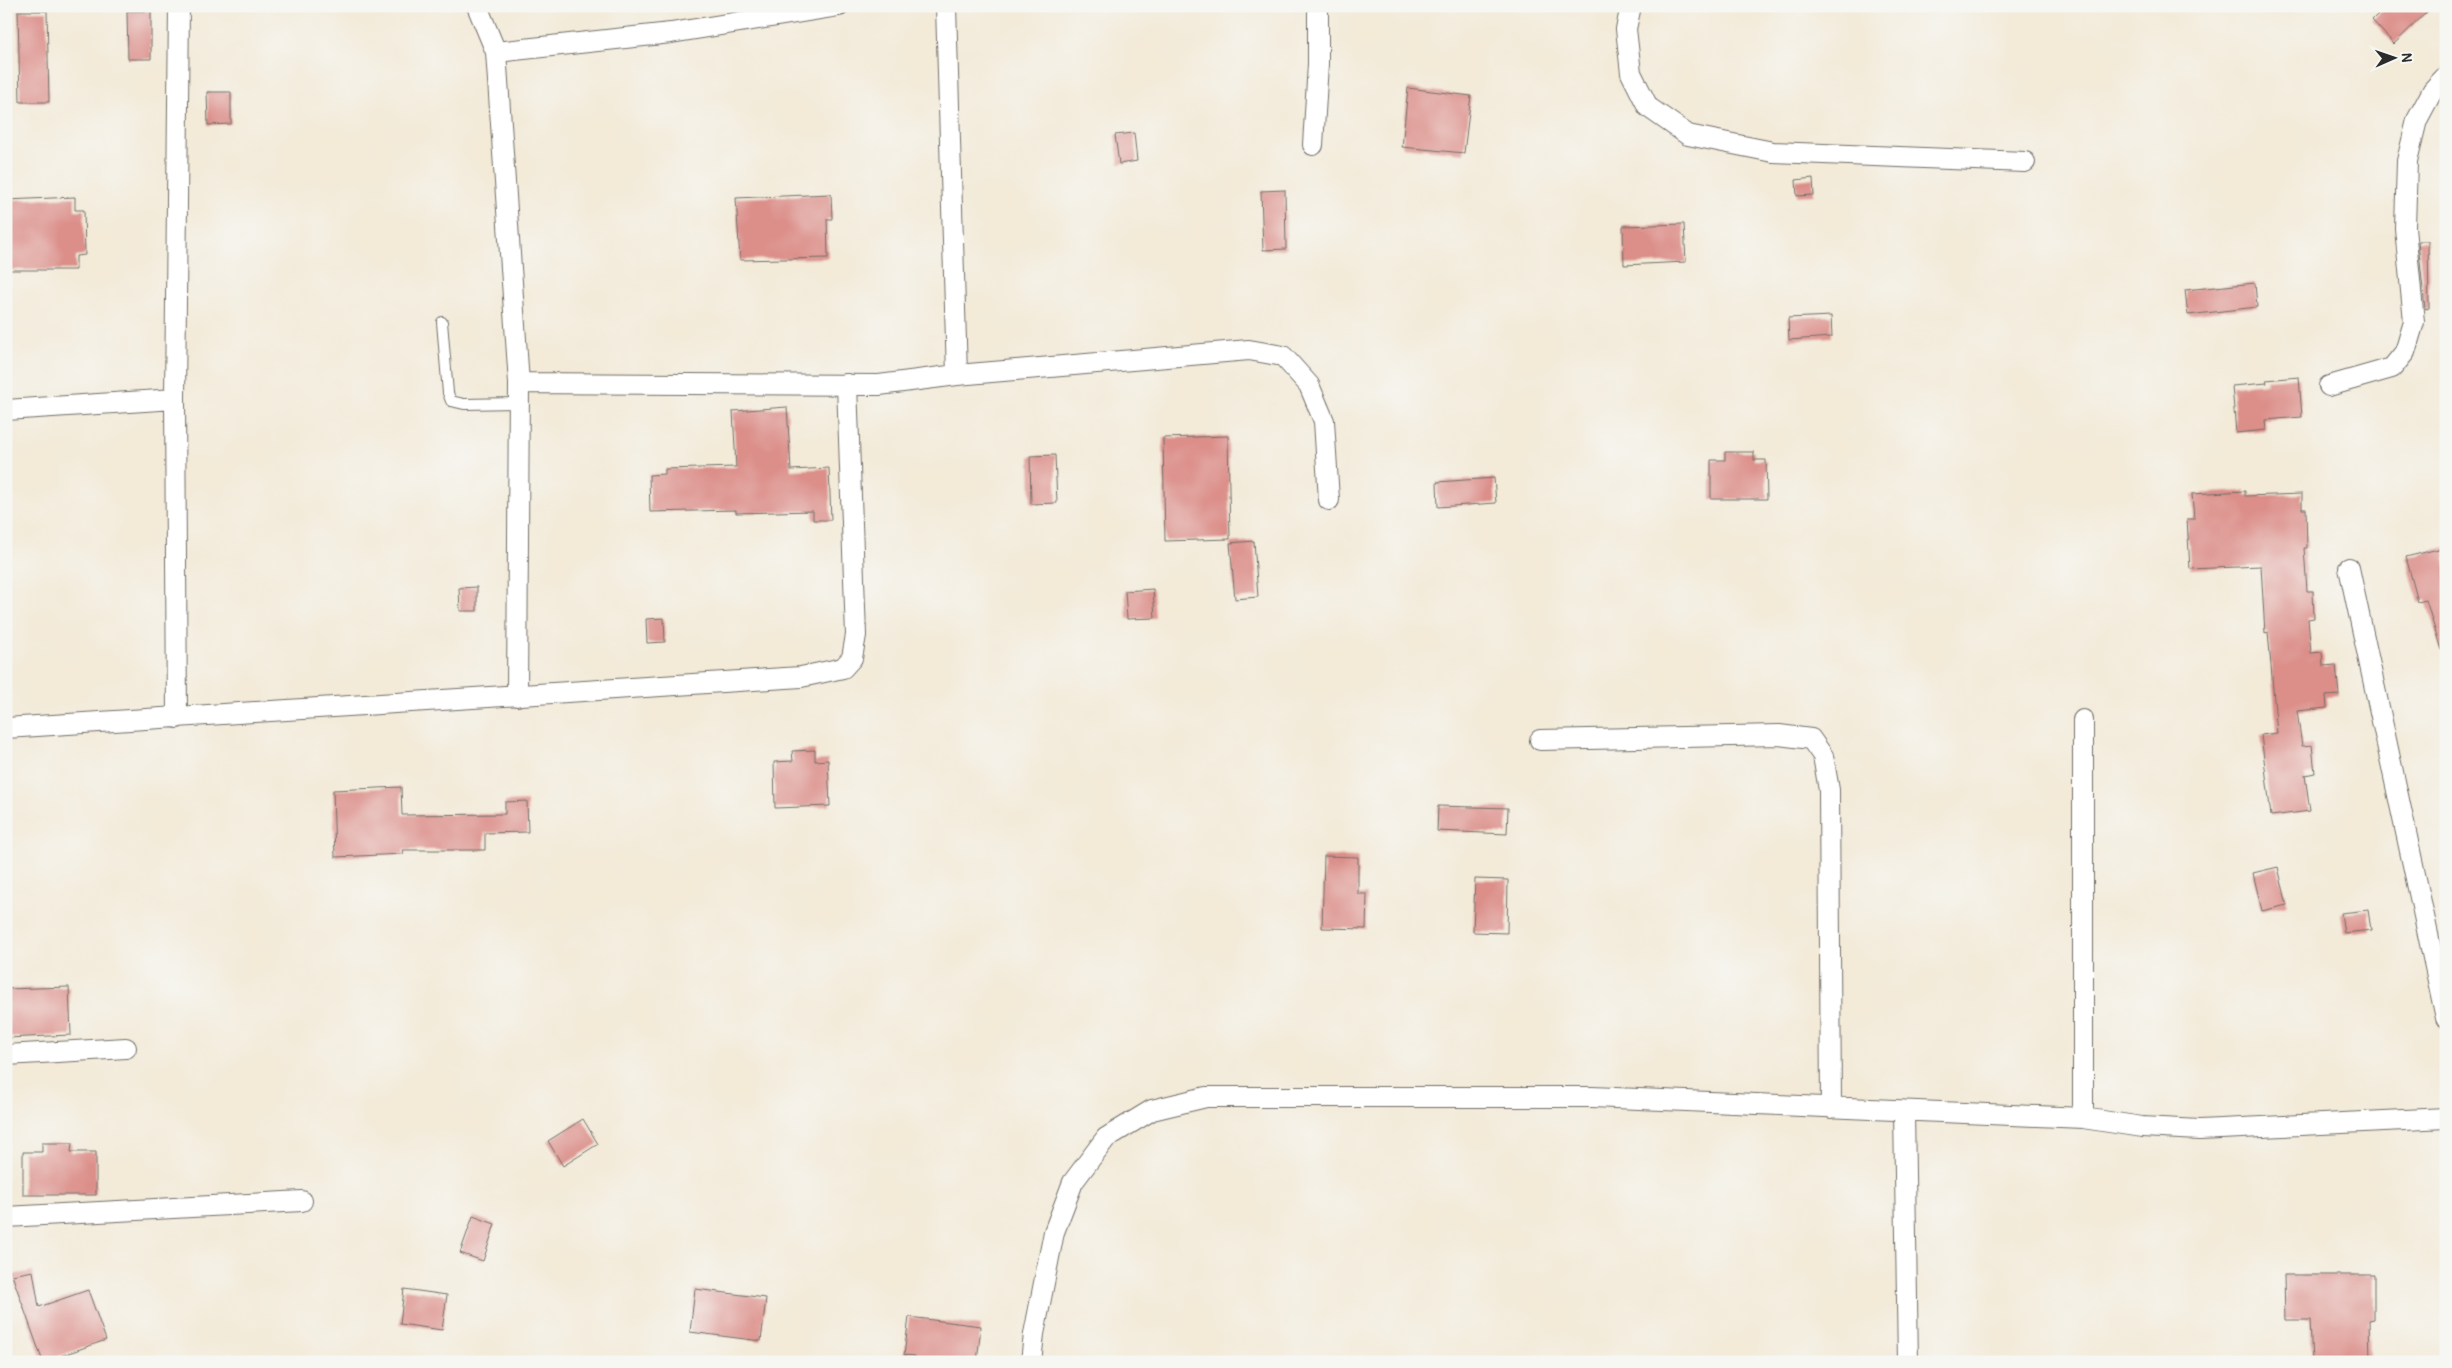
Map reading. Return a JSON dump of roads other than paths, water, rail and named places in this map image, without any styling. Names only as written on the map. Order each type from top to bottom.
[{"type":"street","points":[[177,718],[175,399],[179,6]]},
{"type":"street","points":[[477,6],[496,52],[519,393],[517,696]]},
{"type":"street","points":[[496,52],[671,33],[838,6]]},
{"type":"street","points":[[946,6],[957,375]]},
{"type":"street","points":[[1313,145],[1318,64],[1318,6]]},
{"type":"street","points":[[1632,6],[1626,29],[1631,73],[1648,106],[1688,135],[1773,152],[2025,162]]},
{"type":"street","points":[[2329,386],[2392,368],[2405,352],[2414,322],[2405,228],[2407,161],[2417,120],[2433,90],[2446,76]]},
{"type":"street","points":[[519,393],[847,384],[879,385],[957,375],[1249,350],[1283,356],[1309,385],[1324,421],[1329,500]]},
{"type":"street","points":[[6,728],[801,677],[843,668],[852,658],[856,635],[847,384]]},
{"type":"street","points":[[6,410],[175,399]]},
{"type":"street","points":[[2349,568],[2446,1018]]},
{"type":"street","points":[[2083,720],[2083,1118]]},
{"type":"street","points":[[1540,740],[1779,735],[1810,739],[1823,756],[1830,790],[1831,1108]]},
{"type":"street","points":[[6,1055],[126,1048]]},
{"type":"street","points":[[1031,1362],[1034,1334],[1054,1232],[1073,1182],[1106,1138],[1152,1110],[1206,1097],[1592,1097],[2083,1118],[2142,1127],[2200,1130],[2446,1118]]},
{"type":"street","points":[[1904,1111],[1908,1362]]},
{"type":"street","points":[[6,1217],[302,1201]]},
{"type":"lane","points":[[442,322],[448,393],[451,401],[464,404],[519,393]]}]
